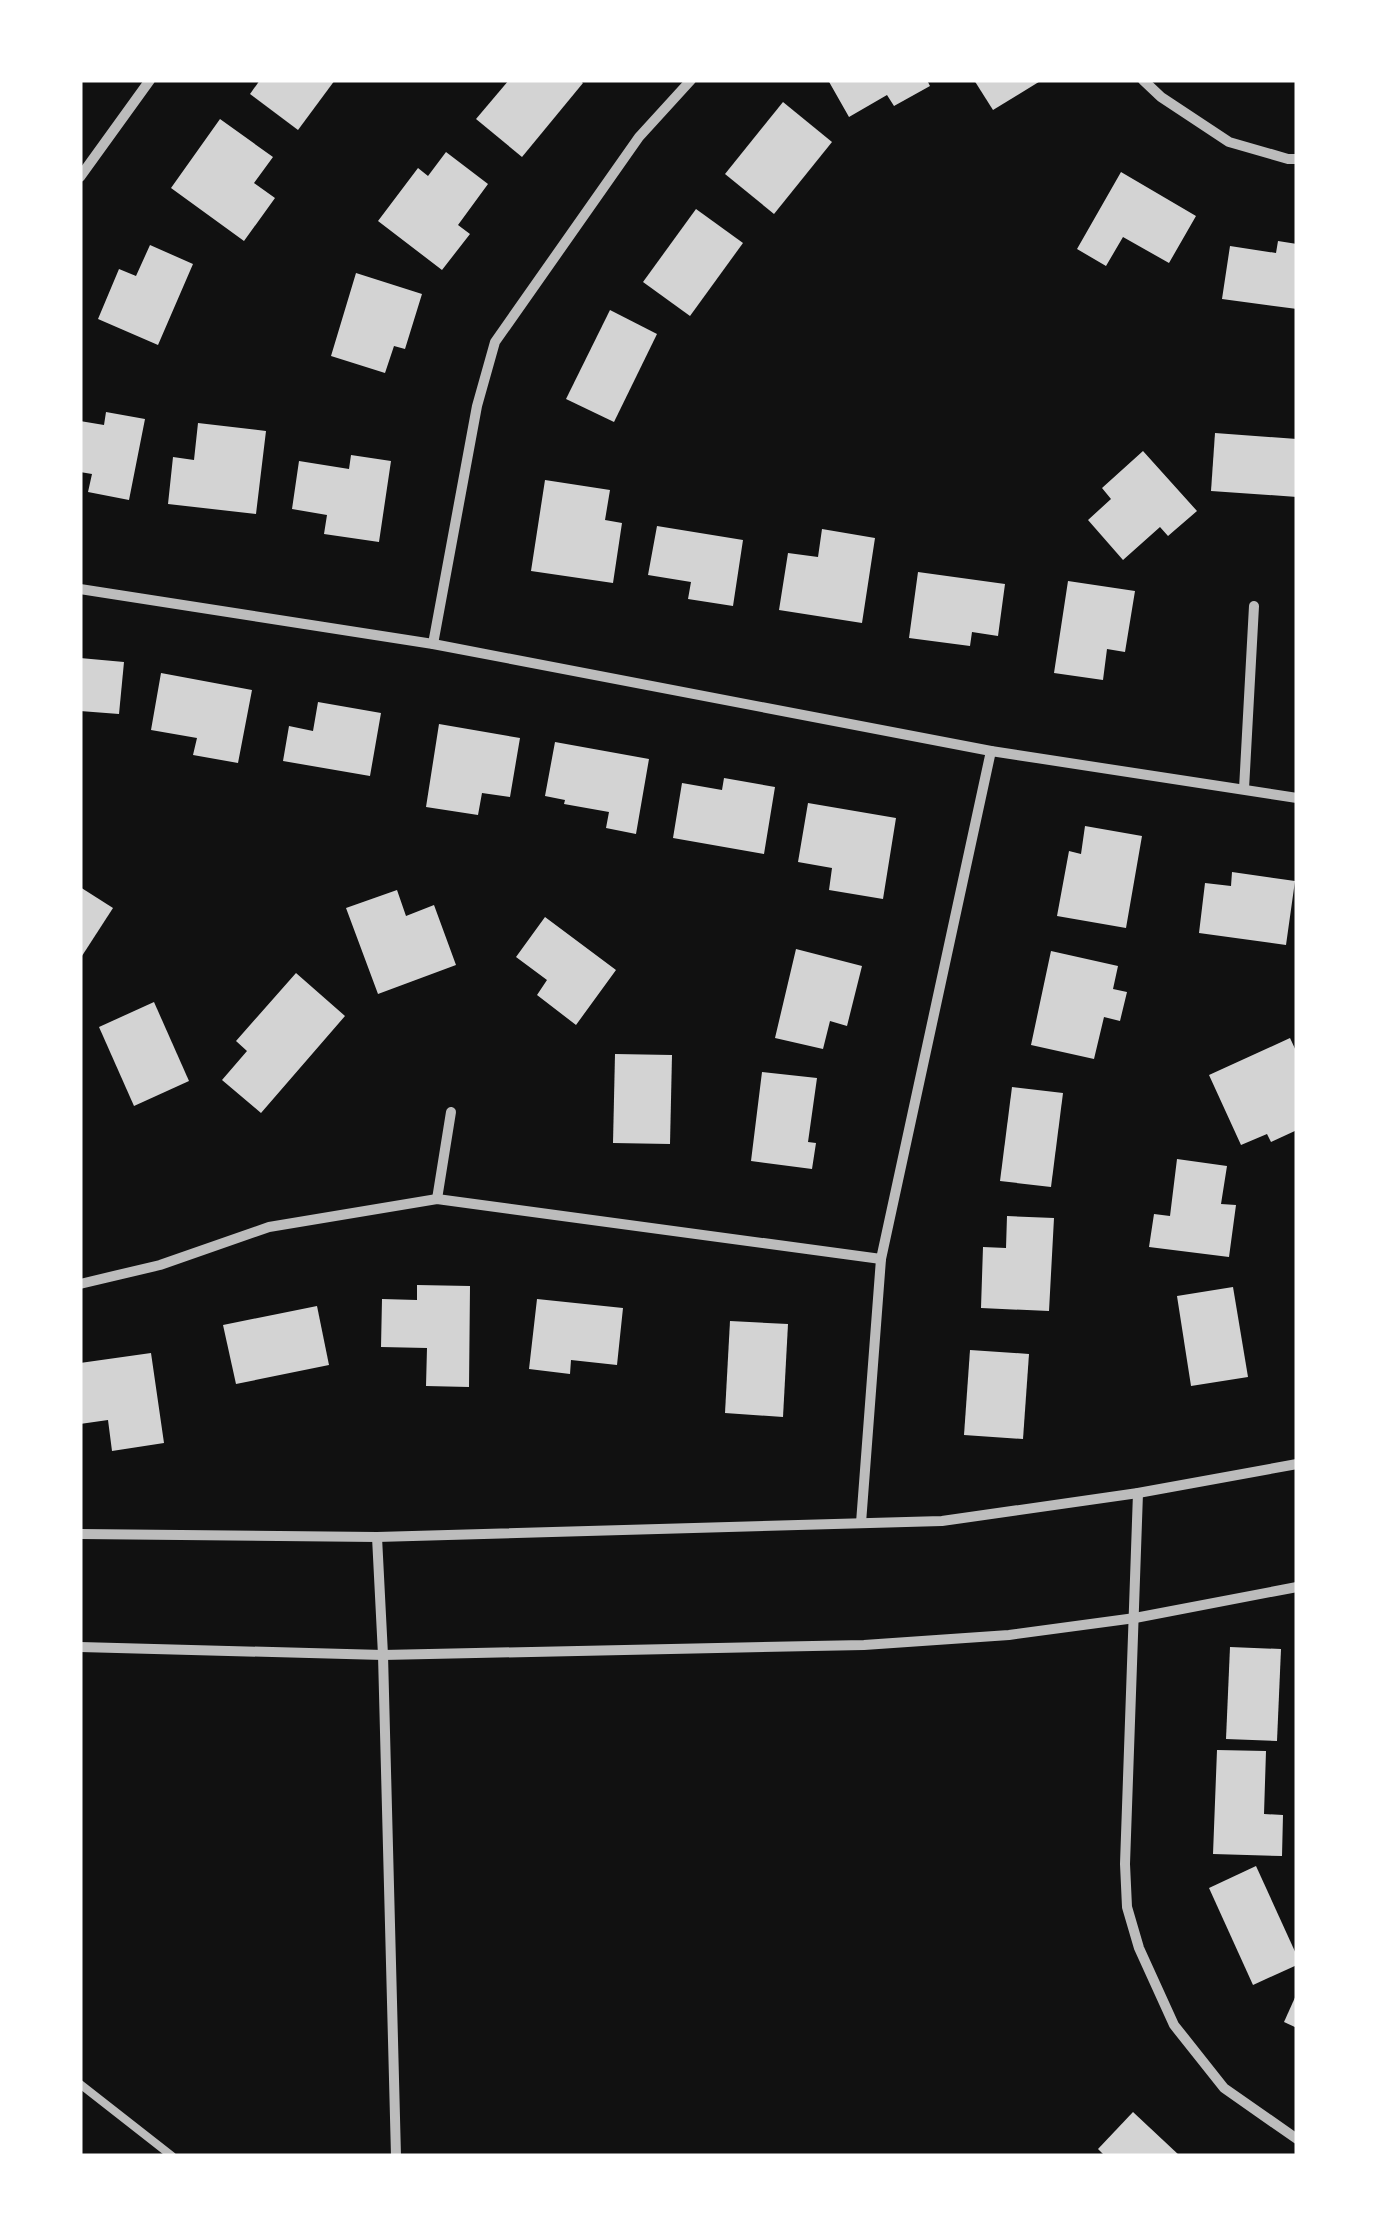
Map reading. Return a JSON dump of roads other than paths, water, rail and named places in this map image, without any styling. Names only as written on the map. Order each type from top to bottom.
[{"type":"street","points":[[80,177],[150,80]]},
{"type":"street","points":[[433,644],[477,406],[494,342],[639,137],[691,80]]},
{"type":"street","points":[[1143,80],[1161,97],[1229,142],[1297,159]]},
{"type":"street","points":[[80,589],[433,644],[991,751],[1297,798]]},
{"type":"street","points":[[1244,789],[1254,606]]},
{"type":"street","points":[[861,1523],[881,1258],[991,751]]},
{"type":"street","points":[[437,1199],[452,1112]]},
{"type":"street","points":[[80,1284],[160,1265],[269,1227],[437,1199],[881,1258]]},
{"type":"street","points":[[80,1534],[376,1538],[942,1521],[1138,1493],[1297,1464]]},
{"type":"street","points":[[1138,1493],[1125,1864],[1127,1907],[1139,1948],[1174,2025],[1224,2088],[1297,2139]]},
{"type":"street","points":[[376,1538],[383,1655],[396,2156]]},
{"type":"street","points":[[80,1648],[383,1655],[864,1645],[1009,1635],[1135,1618],[1297,1587]]},
{"type":"lane","points":[[80,2084],[172,2156]]}]
